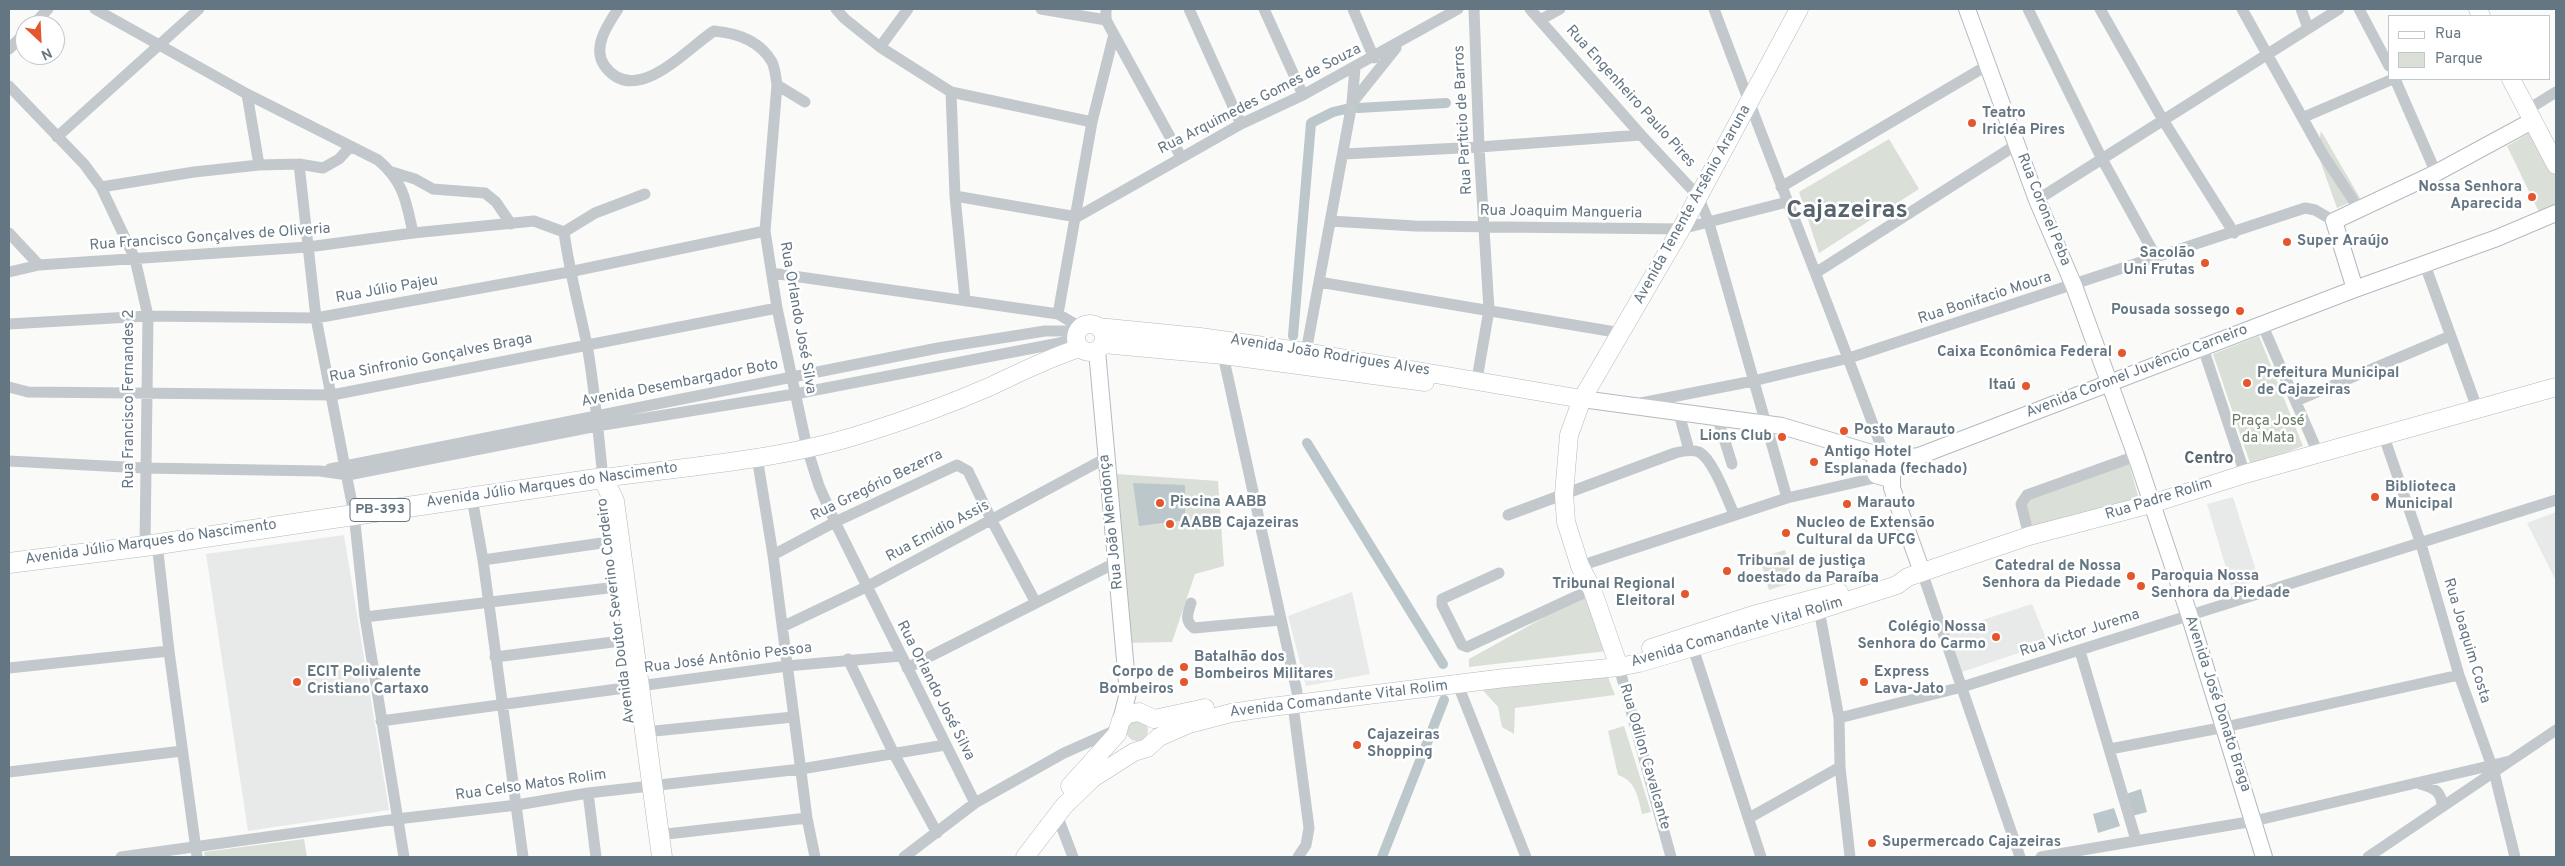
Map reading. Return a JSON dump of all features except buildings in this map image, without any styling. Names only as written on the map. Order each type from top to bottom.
[{"type":"highway","name":"Avenida Júlio Marques do Nascimento","points":[[9,564],[603,478]]},
{"type":"highway","name":"Avenida Doutor Severino Cordeiro","points":[[603,478],[602,503],[620,587],[646,786],[652,857]]},
{"type":"highway","name":"Avenida Doutor Severino Cordeiro","points":[[603,478],[614,501],[620,587],[621,640],[644,732],[646,786],[662,857]]},
{"type":"main road","name":"Avenida Tenente Arsênio Araruna","points":[[1582,398],[1681,229],[1799,9]]},
{"type":"main road","name":"Rua Coronel Peba","points":[[1967,9],[2016,145],[2037,200],[2074,286],[2108,382]]},
{"type":"main road","points":[[2512,80],[2529,116],[2556,165]]},
{"type":"main road","points":[[2355,289],[2334,221],[2436,173],[2529,116]]},
{"type":"main road","name":"Avenida Coronel Juvêncio Carneiro","points":[[1884,470],[2108,382],[2203,348],[2355,289],[2425,265],[2556,213]]},
{"type":"main road","points":[[1089,324],[1098,326],[1104,334],[1100,347],[1088,352],[1078,337],[1089,324]]},
{"type":"main road","name":"Avenida João Rodrigues Alves","points":[[1098,326],[1200,337],[1306,352],[1477,379],[1561,396],[1636,404],[1677,402],[1717,416],[1766,423],[1856,447],[1862,461],[1884,470]]},
{"type":"main road","name":"Avenida Júlio Marques do Nascimento","points":[[603,478],[757,457],[807,448],[867,433],[929,410],[1056,356],[1078,337]]},
{"type":"main road","name":"Avenida João Rodrigues Alves","points":[[1100,347],[1223,356],[1472,388],[1525,398],[1561,396]]},
{"type":"main road","name":"Rua João Mendonça","points":[[1100,347],[1106,458],[1128,693]]},
{"type":"main road","name":"Avenida José Donato Braga","points":[[2108,382],[2136,456],[2189,614],[2264,857]]},
{"type":"main road","name":"Rua Padre Rolim","points":[[1915,575],[2029,536],[2151,504],[2245,474],[2383,434],[2556,387]]},
{"type":"main road","name":"Rua Odilon Cavalcante","points":[[1582,398],[1569,435],[1564,494],[1566,522],[1580,566],[1592,589],[1618,662]]},
{"type":"main road","points":[[1884,470],[1915,575]]},
{"type":"main road","name":"Avenida Comandante Vital Rolim","points":[[1025,857],[1057,814],[1094,778],[1134,752],[1147,748],[1159,737],[1173,729],[1208,718],[1295,699],[1618,662],[1818,604],[1897,585],[1915,575]]},
{"type":"main road","name":"Avenida Comandante Vital Rolim","points":[[1119,728],[1133,712],[1149,716],[1229,702],[1295,699],[1458,685],[1618,662],[1693,648],[1818,604]]},
{"type":"main road","points":[[1128,693],[1158,727],[1159,737]]},
{"type":"main road","points":[[1012,857],[1119,728],[1128,693]]},
{"type":"main road","points":[[1119,728],[1125,747],[1134,752]]},
{"type":"street","points":[[95,9],[247,94],[378,160],[392,172],[403,189],[413,233]]},
{"type":"street","points":[[57,137],[199,9]]},
{"type":"street","name":"Rua Orlando José Silva","points":[[618,9],[603,35],[599,50],[601,60],[611,74],[619,80],[647,78],[662,71],[714,31],[744,37],[760,47],[772,62],[777,85],[765,231],[776,308],[807,448],[819,486],[834,522],[975,803]]},
{"type":"street","points":[[836,9],[880,47],[951,92],[1092,122]]},
{"type":"street","points":[[880,47],[908,9]]},
{"type":"street","points":[[1041,9],[1106,14],[1114,34],[1181,157]]},
{"type":"street","points":[[1189,9],[1241,124]]},
{"type":"street","points":[[1264,9],[1304,95]]},
{"type":"street","points":[[1353,9],[1374,58]]},
{"type":"street","name":"Rua Arquimedes Gomes de Souza","points":[[1076,217],[1241,124],[1304,95],[1374,58],[1458,9]]},
{"type":"street","name":"Rua Particio de Barros","points":[[1474,9],[1479,147],[1489,310],[1477,379]]},
{"type":"street","name":"Rua Engenheiro Paulo Pires","points":[[1530,9],[1641,135],[1698,196],[1709,223],[1787,498]]},
{"type":"street","points":[[1540,20],[1560,9]]},
{"type":"street","points":[[1580,566],[1734,514],[1787,498],[1854,482],[1884,470],[1848,358],[1817,272],[1781,187],[1714,9]]},
{"type":"street","points":[[2028,9],[2102,159],[2156,257]]},
{"type":"street","points":[[2100,9],[2163,120],[2234,233]]},
{"type":"street","points":[[2242,9],[2304,117],[2322,153],[2359,210]]},
{"type":"street","points":[[2301,9],[2308,28]]},
{"type":"street","points":[[2037,200],[2339,9]]},
{"type":"street","points":[[2359,9],[2388,64]]},
{"type":"street","points":[[1058,314],[1092,122],[1114,34]]},
{"type":"street","points":[[1352,103],[1400,43]]},
{"type":"street","points":[[1781,187],[1988,65]]},
{"type":"street","points":[[1306,352],[1344,154],[1355,68]]},
{"type":"street","points":[[2304,117],[2392,80]]},
{"type":"street","points":[[2394,80],[2436,173]]},
{"type":"street","points":[[777,85],[805,102]]},
{"type":"street","name":"Rua Francisco Fernandes 2","points":[[9,86],[84,164],[101,187],[135,259],[148,316],[144,468],[151,544],[169,651],[196,852]]},
{"type":"street","points":[[951,92],[955,196],[965,300]]},
{"type":"street","points":[[2529,116],[2556,92]]},
{"type":"street","points":[[247,94],[259,165]]},
{"type":"street","points":[[1344,154],[1479,147],[1641,135]]},
{"type":"street","points":[[1817,272],[2016,145]]},
{"type":"street","points":[[101,187],[194,172],[259,165],[299,164],[322,168],[329,166],[350,147]]},
{"type":"street","points":[[299,164],[316,318],[347,471],[380,721],[404,857]]},
{"type":"street","points":[[392,172],[415,179],[433,189],[469,190],[486,193],[496,202],[511,224]]},
{"type":"street","points":[[603,478],[587,344],[569,272],[564,232],[595,213],[645,194]]},
{"type":"street","points":[[955,196],[1076,217]]},
{"type":"street","name":"Rua Joaquim Mangueria","points":[[1330,221],[1484,227],[1681,229],[1787,202]]},
{"type":"street","name":"Rua Bonifacio Moura","points":[[1677,402],[1848,358],[2074,286],[2305,208],[2315,210],[2334,221]]},
{"type":"street","name":"Rua Francisco Gonçalves de Oliveria","points":[[9,272],[39,265],[308,247],[413,233],[534,221],[564,232]]},
{"type":"street","name":"Rua Júlio Pajeu","points":[[9,324],[148,316],[316,318],[569,272],[765,231]]},
{"type":"street","points":[[9,233],[39,265]]},
{"type":"street","points":[[2425,265],[2477,408]]},
{"type":"street","points":[[772,273],[1058,314],[1078,337]]},
{"type":"street","points":[[1319,282],[1621,333]]},
{"type":"street","name":"Rua Sinfronio Gonçalves Braga","points":[[9,387],[28,392],[332,395],[776,308]]},
{"type":"street","points":[[2262,324],[2318,453]]},
{"type":"street","name":"Avenida Desembargador Boto","points":[[9,461],[144,468],[347,471],[597,421],[792,377],[988,340],[1045,331],[1078,337]]},
{"type":"street","points":[[2296,401],[2450,336]]},
{"type":"street","name":"Avenida Desembargador Boto","points":[[597,421],[795,394],[1078,337]]},
{"type":"street","points":[[988,340],[991,356]]},
{"type":"street","points":[[2203,348],[2245,474]]},
{"type":"street","points":[[1223,356],[1281,620],[1295,699],[1308,828],[1306,845],[1298,857]]},
{"type":"street","points":[[1677,402],[1689,450]]},
{"type":"street","points":[[1717,416],[1732,464]]},
{"type":"street","name":"Rua Joaquim Costa","points":[[2383,434],[2421,544],[2459,674],[2493,769],[2515,857]]},
{"type":"street","points":[[1508,515],[1676,452],[1689,450],[1698,451],[1706,458],[1734,514]]},
{"type":"street","points":[[2029,536],[2021,504],[2027,495],[2136,456]]},
{"type":"street","points":[[757,457],[773,555],[807,818],[815,857]]},
{"type":"street","name":"Rua Emidio Assis","points":[[782,627],[866,587],[992,521],[1106,458]]},
{"type":"street","name":"Rua Gregório Bezerra","points":[[773,555],[834,522],[957,464],[968,470],[992,521],[1036,603]]},
{"type":"street","points":[[472,498],[483,560],[523,857]]},
{"type":"street","name":"Rua Victor Jurema","points":[[1840,718],[1962,687],[2556,500]]},
{"type":"street","points":[[483,560],[609,542]]},
{"type":"street","points":[[907,668],[1117,562]]},
{"type":"street","points":[[1499,573],[1442,599],[1442,605],[1462,644],[1467,647],[1592,589]]},
{"type":"street","points":[[1915,575],[1962,687],[2020,857]]},
{"type":"street","points":[[365,618],[620,587]]},
{"type":"street","points":[[1191,603],[1187,618],[1190,625],[1194,628],[1281,620]]},
{"type":"street","points":[[1818,604],[1840,718],[1840,766],[1850,857]]},
{"type":"street","points":[[495,657],[621,640]]},
{"type":"street","points":[[1693,648],[1761,857]]},
{"type":"street","points":[[9,668],[169,651]]},
{"type":"street","points":[[2080,651],[2136,840]]},
{"type":"street","name":"Rua José Antônio Pessoa","points":[[380,721],[787,666],[848,659],[901,656]]},
{"type":"street","points":[[848,659],[894,754],[936,833]]},
{"type":"street","name":"Rua Odilon Cavalcante","points":[[1618,662],[1671,857]]},
{"type":"street","points":[[2110,749],[2225,727],[2459,674]]},
{"type":"street","points":[[1458,685],[1526,857]]},
{"type":"street","points":[[644,732],[793,717]]},
{"type":"street","points":[[904,857],[975,803],[1064,753],[1119,728]]},
{"type":"street","points":[[2368,857],[2442,807],[2493,769],[2510,761],[2556,730]]},
{"type":"street","name":"Rua Celso Matos Rolim","points":[[121,857],[196,852],[397,819],[517,805],[588,793],[802,769],[945,745]]},
{"type":"street","points":[[9,772],[182,751]]},
{"type":"street","points":[[1749,818],[1840,766]]},
{"type":"street","points":[[2041,857],[2254,821],[2420,784],[2455,774],[2493,769]]},
{"type":"street","points":[[2442,807],[2441,795],[2455,774]]},
{"type":"street","points":[[2420,784],[2431,787],[2441,795]]},
{"type":"street","points":[[588,793],[596,857]]},
{"type":"street","points":[[1057,814],[1073,857]]},
{"type":"street","points":[[658,835],[807,818]]},
{"type":"shaded area","name":"Piscina AABB","points":[[1133,483],[1185,485],[1185,520],[1139,526]]},
{"type":"shaded area","points":[[2233,497],[2259,580],[2232,588],[2207,504]]},
{"type":"shaded area","points":[[2556,512],[2556,581],[2527,523]]},
{"type":"shaded area","name":"ECIT Polivalente Cristiano Cartaxo","points":[[344,535],[389,810],[248,831],[206,554]]},
{"type":"shaded area","points":[[1352,592],[1370,674],[1306,686],[1288,616]]},
{"type":"shaded area","name":"Colégio Nossa Senhora do Carmo","points":[[2032,604],[2048,643],[1959,673],[1945,632]]},
{"type":"shaded area","points":[[2141,789],[2147,812],[2132,816],[2126,794]]},
{"type":"shaded area","points":[[2114,808],[2120,826],[2098,833],[2093,814]]},
{"type":"green space","points":[[2321,131],[2360,198],[2337,208],[2317,152]]},
{"type":"green space","points":[[2533,131],[2556,176],[2556,206],[2540,214],[2507,146]]},
{"type":"green space","points":[[1889,139],[1919,189],[1819,253],[1799,192]]},
{"type":"green space","name":"Praça José da Mata","points":[[2259,336],[2303,446],[2251,466],[2213,354]]},
{"type":"green space","points":[[2129,464],[2139,499],[2033,529],[2023,500]]},
{"type":"green space","name":"AABB Cajazeiras","points":[[1116,474],[1218,481],[1224,566],[1195,574],[1172,642],[1127,643]]},
{"type":"green space","points":[[1785,550],[1793,582],[1769,590],[1760,558]]},
{"type":"green space","points":[[1588,593],[1607,651],[1469,667],[1469,659]]},
{"type":"green space","points":[[1606,672],[1615,695],[1515,708],[1514,734],[1502,727],[1498,707],[1480,687]]},
{"type":"green space","points":[[1137,719],[1145,722],[1148,730],[1145,738],[1137,741],[1129,738],[1126,730],[1129,722]]},
{"type":"green space","points":[[1624,726],[1651,812],[1642,814],[1632,785],[1629,781],[1618,775],[1608,731]]},
{"type":"green space","points":[[304,839],[307,857],[205,857],[204,852]]},
{"type":"waterway","points":[[1358,108],[1446,103]]},
{"type":"waterway","points":[[1293,336],[1311,123],[1333,112],[1350,108]]},
{"type":"waterway","points":[[1307,443],[1443,664]]},
{"type":"waterway","points":[[1382,857],[1444,700]]},
{"type":"place","name":"Teatro Iricléa Pires","points":[[1972,123]]},
{"type":"place","name":"Nossa Senhora Aparecida","points":[[2532,197]]},
{"type":"place","name":"Super Araújo","points":[[2287,242]]},
{"type":"place","name":"Sacolão Uni Frutas","points":[[2205,263]]},
{"type":"place","name":"Pousada sossego","points":[[2240,311]]},
{"type":"place","name":"Caixa Econômica Federal","points":[[2122,353]]},
{"type":"place","name":"Prefeitura Municipal de Cajazeiras","points":[[2247,383]]},
{"type":"place","name":"Itaú","points":[[2026,386]]},
{"type":"place","name":"Posto Marauto","points":[[1844,431]]},
{"type":"place","name":"Lions Club","points":[[1782,437]]},
{"type":"place","name":"Antigo Hotel Esplanada (fechado)","points":[[1814,462]]},
{"type":"place","name":"Biblioteca Municipal","points":[[2375,497]]},
{"type":"place","name":"Piscina AABB","points":[[1160,503]]},
{"type":"place","name":"Marauto","points":[[1847,504]]},
{"type":"place","name":"AABB Cajazeiras","points":[[1170,524]]},
{"type":"place","name":"Nucleo de Extensão Cultural da UFCG","points":[[1786,533]]},
{"type":"place","name":"Tribunal de justiça doestado da Paraíba","points":[[1727,571]]},
{"type":"place","name":"Catedral de Nossa Senhora da Piedade","points":[[2131,576]]},
{"type":"place","name":"Paroquia Nossa Senhora da Piedade","points":[[2141,586]]},
{"type":"place","name":"Tribunal Regional Eleitoral","points":[[1685,594]]},
{"type":"place","name":"Colégio Nossa Senhora do Carmo","points":[[1996,637]]},
{"type":"place","name":"Batalhão dos Bombeiros Militares","points":[[1184,667]]},
{"type":"place","name":"ECIT Polivalente Cristiano Cartaxo","points":[[297,682]]},
{"type":"place","name":"Corpo de Bombeiros","points":[[1184,682]]},
{"type":"place","name":"Express Lava-Jato","points":[[1864,682]]},
{"type":"place","name":"Cajazeiras Shopping","points":[[1357,745]]},
{"type":"place","name":"Supermercado Cajazeiras","points":[[1872,843]]},
{"type":"district","name":"Cajazeiras","points":[[1847,212]]},
{"type":"district","name":"Centro","points":[[2209,460]]}]
